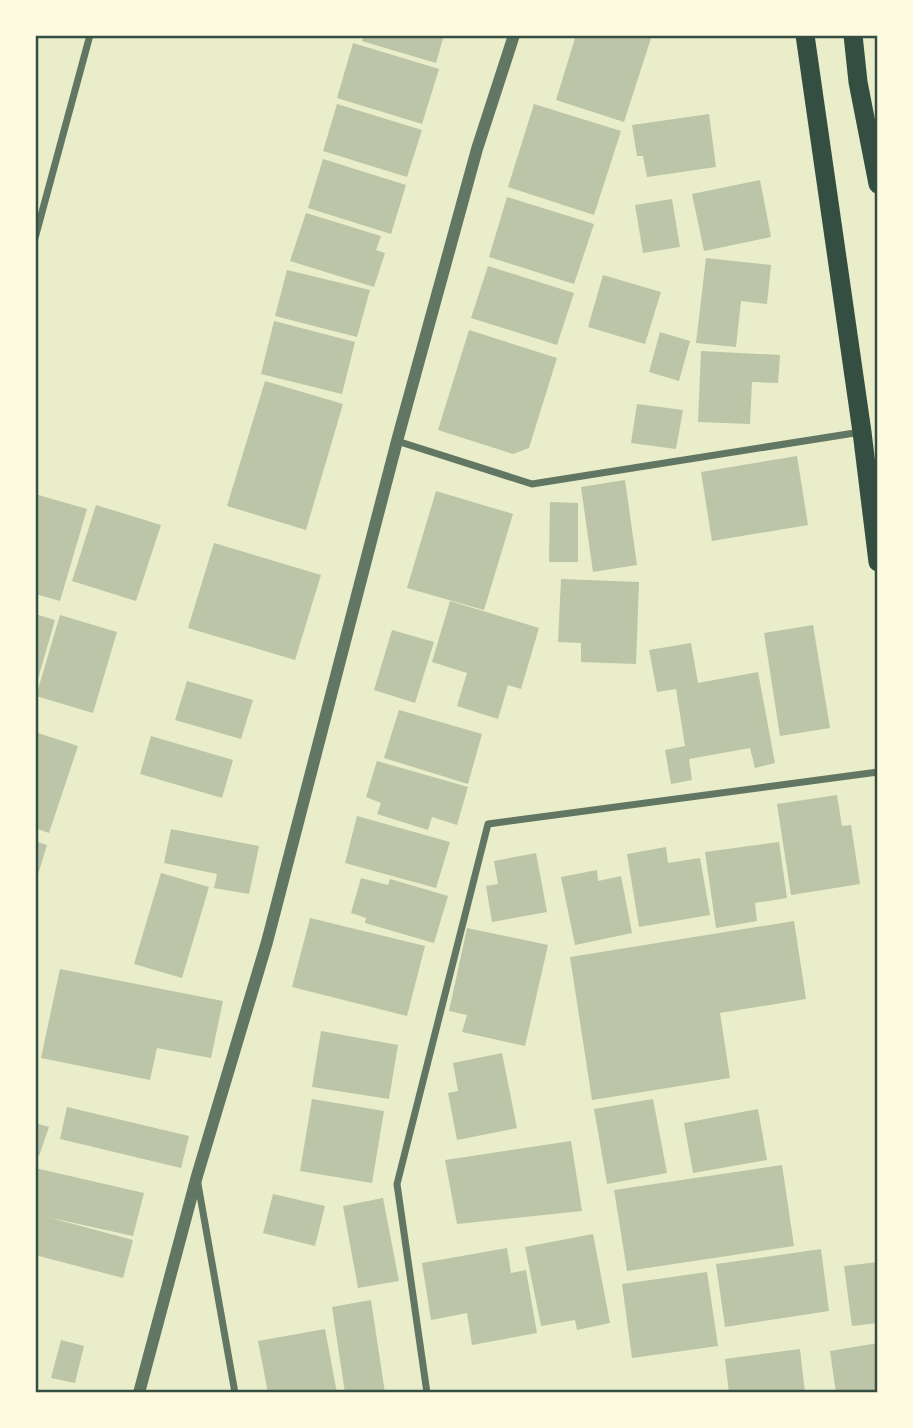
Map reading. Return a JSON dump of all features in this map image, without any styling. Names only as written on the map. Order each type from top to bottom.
[{"type":"highway","points":[[805,35],[878,562]]},
{"type":"highway","points":[[853,35],[858,82],[878,184]]},
{"type":"street","points":[[35,238],[90,35]]},
{"type":"street","points":[[139,1393],[197,1176],[267,942],[397,441],[477,149],[514,35]]},
{"type":"street","points":[[397,441],[532,484],[862,432]]},
{"type":"street","points":[[427,1393],[397,1184],[488,824],[878,772]]},
{"type":"street","points":[[197,1176],[235,1393]]},
{"type":"building","points":[[364,35],[444,35],[436,63],[362,41]]},
{"type":"building","points":[[576,35],[652,35],[624,122],[556,100]]},
{"type":"building","points":[[353,43],[439,69],[422,124],[337,98]]},
{"type":"building","points":[[337,104],[422,130],[407,177],[323,151]]},
{"type":"building","points":[[534,104],[621,131],[594,215],[508,187]]},
{"type":"building","points":[[709,114],[716,167],[647,177],[643,156],[637,156],[632,125]]},
{"type":"building","points":[[323,159],[406,185],[391,234],[308,208]]},
{"type":"building","points":[[760,180],[771,237],[704,251],[692,194]]},
{"type":"building","points":[[507,197],[594,224],[574,284],[489,257]]},
{"type":"building","points":[[672,199],[680,247],[643,253],[635,205]]},
{"type":"building","points":[[306,213],[381,236],[376,250],[385,253],[374,287],[290,261]]},
{"type":"building","points":[[706,258],[771,265],[767,304],[741,301],[736,347],[696,343]]},
{"type":"building","points":[[488,266],[574,293],[557,345],[471,318]]},
{"type":"building","points":[[287,270],[370,290],[357,337],[275,316]]},
{"type":"building","points":[[603,275],[661,292],[645,344],[588,327]]},
{"type":"building","points":[[274,321],[355,342],[342,394],[261,374]]},
{"type":"building","points":[[469,330],[557,358],[529,448],[513,454],[438,430]]},
{"type":"building","points":[[660,332],[690,341],[679,381],[649,372]]},
{"type":"building","points":[[701,351],[780,355],[778,383],[752,382],[750,424],[698,422]]},
{"type":"building","points":[[265,381],[343,404],[306,530],[227,506]]},
{"type":"building","points":[[637,404],[683,410],[676,449],[631,443]]},
{"type":"building","points":[[797,456],[808,525],[712,541],[701,472]]},
{"type":"building","points":[[625,480],[637,565],[593,572],[581,487]]},
{"type":"building","points":[[436,491],[513,514],[484,610],[407,588]]},
{"type":"building","points":[[35,494],[87,509],[60,601],[35,594]]},
{"type":"building","points":[[550,502],[578,503],[578,562],[549,562]]},
{"type":"building","points":[[96,505],[161,525],[136,601],[72,581]]},
{"type":"building","points":[[214,543],[321,575],[295,660],[188,628]]},
{"type":"building","points":[[561,579],[639,582],[636,664],[581,662],[581,643],[558,642]]},
{"type":"building","points":[[450,601],[539,628],[521,689],[508,685],[498,719],[457,706],[467,673],[432,662]]},
{"type":"building","points":[[35,614],[55,620],[36,686],[35,686]]},
{"type":"building","points":[[60,615],[117,632],[93,713],[36,696]]},
{"type":"building","points":[[813,625],[830,728],[780,736],[764,633]]},
{"type":"building","points":[[392,630],[434,642],[415,703],[374,690]]},
{"type":"building","points":[[691,643],[698,683],[758,672],[775,763],[755,768],[750,748],[689,759],[692,780],[671,784],[665,750],[685,746],[676,689],[657,692],[649,650]]},
{"type":"building","points":[[187,681],[253,700],[241,739],[175,720]]},
{"type":"building","points":[[399,710],[482,734],[468,784],[384,758]]},
{"type":"building","points":[[35,732],[78,746],[49,833],[35,828]]},
{"type":"building","points":[[151,736],[233,760],[222,798],[140,774]]},
{"type":"building","points":[[377,761],[468,787],[457,825],[432,817],[428,830],[377,814],[381,803],[366,797]]},
{"type":"building","points":[[837,795],[842,826],[851,825],[860,884],[791,895],[777,804]]},
{"type":"building","points":[[357,816],[450,842],[436,888],[345,863]]},
{"type":"building","points":[[171,829],[259,846],[249,894],[214,888],[217,874],[164,863]]},
{"type":"building","points":[[35,841],[47,845],[36,881],[35,881]]},
{"type":"building","points":[[779,842],[787,898],[755,903],[757,921],[716,928],[705,852]]},
{"type":"building","points":[[666,847],[668,863],[700,858],[710,915],[639,927],[627,854]]},
{"type":"building","points":[[536,853],[547,912],[492,922],[486,886],[498,884],[494,861]]},
{"type":"building","points":[[597,870],[598,881],[621,876],[632,933],[575,945],[561,877]]},
{"type":"building","points":[[161,873],[209,887],[182,978],[134,964]]},
{"type":"building","points":[[361,878],[388,885],[390,879],[448,896],[434,943],[365,923],[366,918],[351,913]]},
{"type":"building","points":[[310,918],[425,946],[407,1016],[292,987]]},
{"type":"building","points":[[794,921],[806,999],[720,1013],[730,1078],[592,1100],[570,957]]},
{"type":"building","points":[[467,928],[548,945],[525,1046],[462,1032],[467,1015],[449,1011]]},
{"type":"building","points":[[60,969],[223,1001],[211,1058],[157,1048],[150,1080],[41,1058]]},
{"type":"building","points":[[321,1031],[398,1045],[389,1099],[312,1087]]},
{"type":"building","points":[[502,1053],[517,1128],[457,1140],[448,1093],[458,1091],[453,1063]]},
{"type":"building","points":[[312,1099],[384,1111],[372,1183],[300,1171]]},
{"type":"building","points":[[653,1099],[667,1173],[607,1184],[594,1109]]},
{"type":"building","points":[[67,1107],[189,1136],[181,1168],[60,1139]]},
{"type":"building","points":[[758,1109],[767,1160],[693,1173],[684,1123]]},
{"type":"building","points":[[35,1123],[49,1127],[39,1156],[35,1155]]},
{"type":"building","points":[[571,1141],[582,1211],[457,1224],[445,1160]]},
{"type":"building","points":[[782,1165],[794,1246],[627,1271],[614,1190]]},
{"type":"building","points":[[35,1168],[144,1193],[133,1236],[47,1217],[133,1240],[123,1278],[35,1255]]},
{"type":"building","points":[[273,1194],[325,1206],[315,1246],[263,1233]]},
{"type":"building","points":[[383,1198],[399,1281],[358,1288],[343,1206]]},
{"type":"building","points":[[593,1234],[610,1323],[577,1330],[575,1320],[541,1326],[525,1247]]},
{"type":"building","points":[[507,1248],[511,1273],[526,1270],[537,1333],[472,1345],[467,1313],[431,1320],[422,1263]]},
{"type":"building","points":[[821,1249],[829,1311],[725,1327],[716,1264]]},
{"type":"building","points":[[878,1262],[878,1323],[852,1326],[844,1266]]},
{"type":"building","points":[[707,1272],[718,1346],[632,1358],[622,1284]]},
{"type":"building","points":[[371,1300],[385,1393],[345,1393],[332,1307]]},
{"type":"building","points":[[325,1329],[337,1393],[268,1393],[258,1341]]},
{"type":"building","points":[[61,1340],[84,1346],[75,1383],[51,1378]]},
{"type":"building","points":[[878,1343],[878,1393],[836,1393],[830,1351]]},
{"type":"building","points":[[800,1349],[805,1393],[729,1393],[725,1359]]}]
